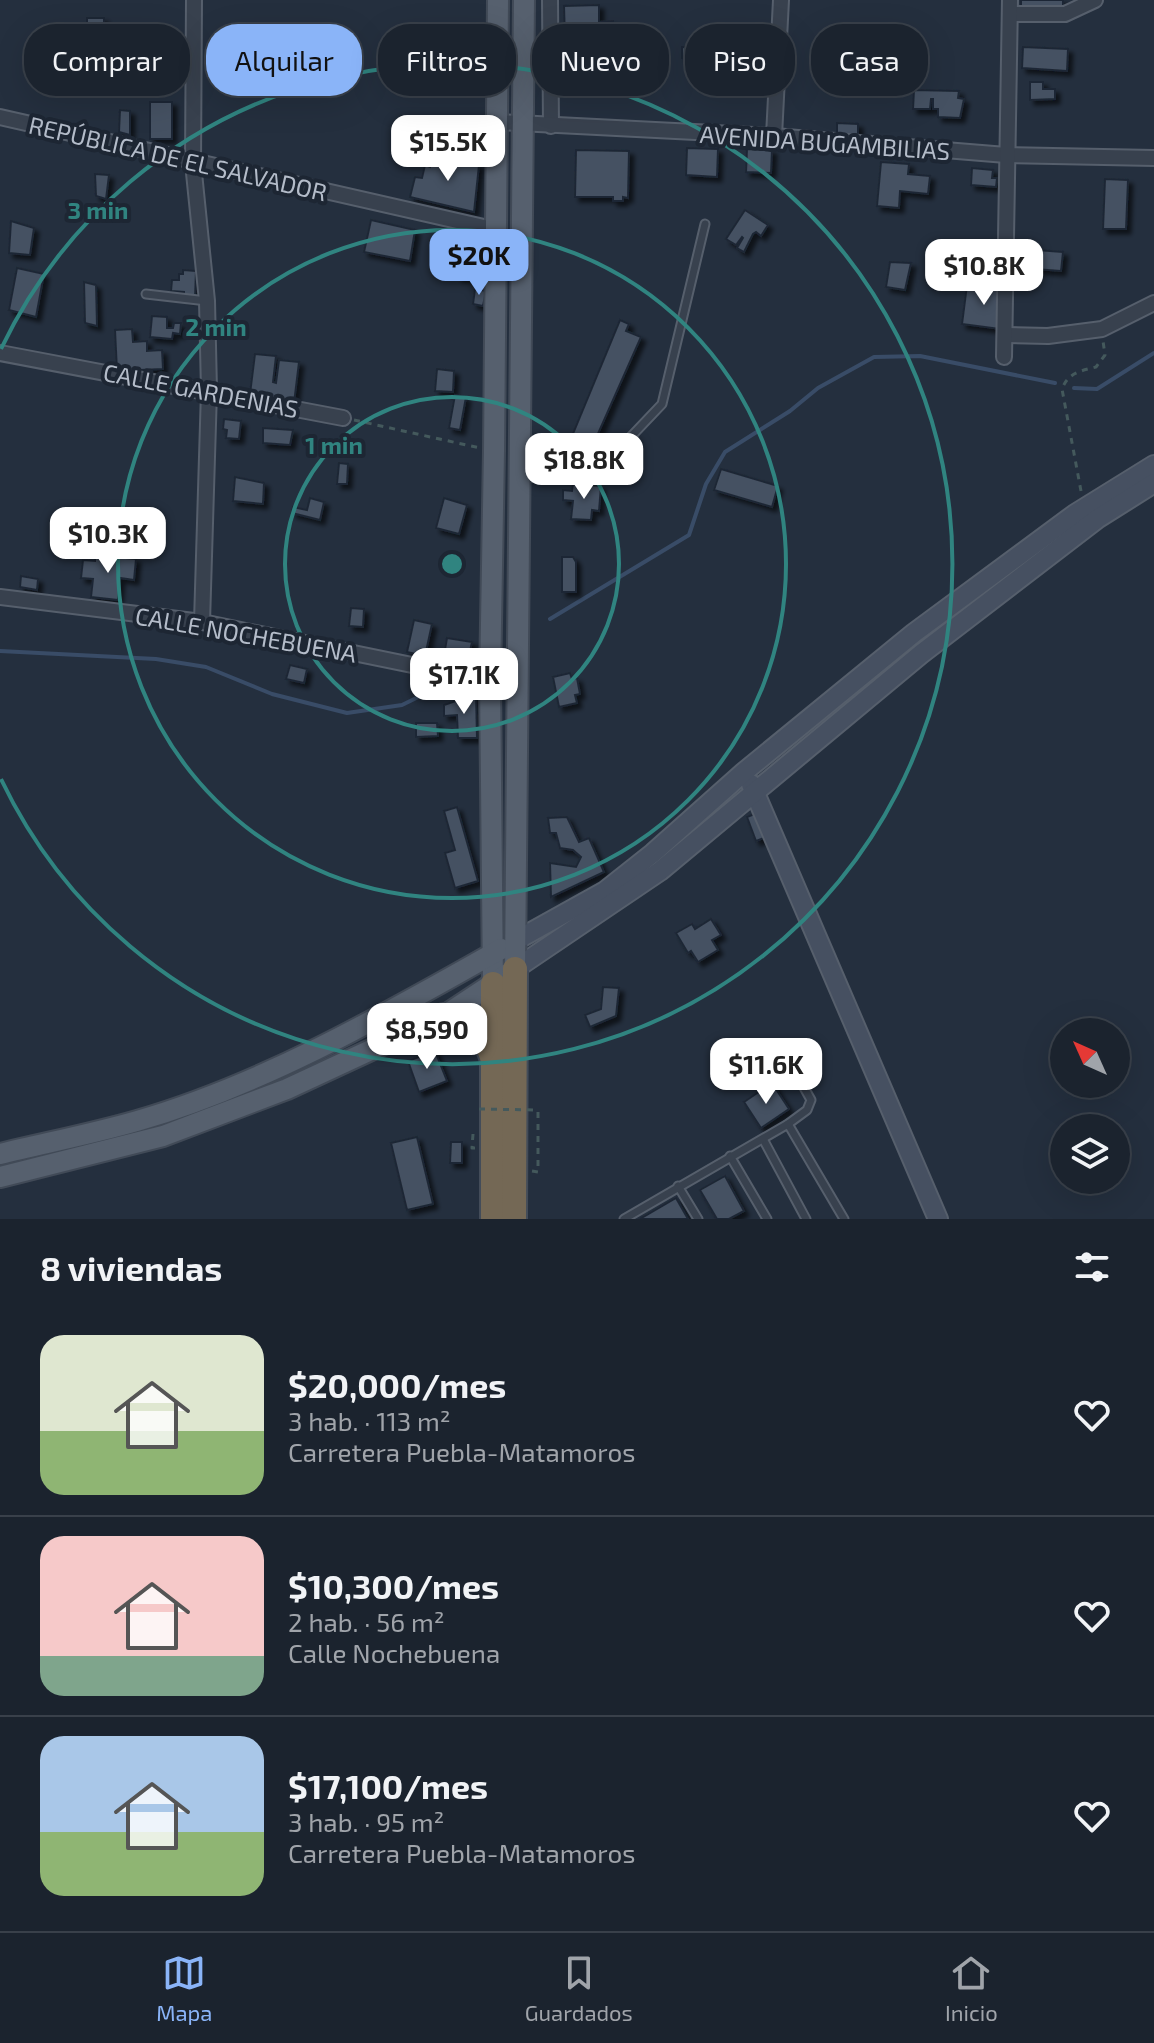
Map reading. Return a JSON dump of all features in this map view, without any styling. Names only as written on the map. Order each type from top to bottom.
[{"type":"highway","points":[[514,1219],[515,969]]},
{"type":"highway","points":[[493,984],[493,1219]]},
{"type":"highway","points":[[438,1019],[460,1020],[474,1029],[486,1044],[493,1061]]},
{"type":"main road","points":[[493,984],[490,681],[498,0]]},
{"type":"main road","points":[[0,1177],[163,1136],[287,1089],[438,1019],[515,969],[524,0]]},
{"type":"main road","points":[[0,1154],[138,1121],[182,1105],[295,1058],[515,941]]},
{"type":"main road","points":[[417,994],[438,1019]]},
{"type":"street","points":[[194,0],[193,163],[207,301],[209,391],[202,622]]},
{"type":"street","points":[[550,0],[551,126]]},
{"type":"street","points":[[774,136],[781,0]]},
{"type":"street","points":[[1004,357],[1010,7],[1065,14],[1095,0]]},
{"type":"street","name":"REPÚBLICA DE EL SALVADOR","points":[[0,117],[497,230]]},
{"type":"street","name":"AVENIDA BUGAMBILIAS","points":[[496,122],[774,136],[1006,155],[1154,158]]},
{"type":"street","points":[[1006,335],[1048,336],[1102,329],[1154,303]]},
{"type":"street","name":"CALLE GARDENIAS","points":[[0,353],[343,418]]},
{"type":"street","points":[[515,969],[744,772],[914,633],[1084,509],[1154,465]]},
{"type":"street","points":[[515,941],[577,917],[660,871],[921,654],[1097,519],[1154,483]]},
{"type":"street","name":"CALLE NOCHEBUENA","points":[[0,597],[202,622],[490,681]]},
{"type":"street","points":[[744,772],[756,793],[938,1219]]},
{"type":"lane","points":[[520,478],[582,475],[623,445],[662,404],[705,224]]},
{"type":"lane","points":[[146,294],[207,301]]},
{"type":"lane","points":[[624,1219],[807,1110],[811,1100],[792,1066]]},
{"type":"lane","points":[[788,1124],[844,1219]]},
{"type":"lane","points":[[763,1139],[806,1219]]},
{"type":"lane","points":[[730,1156],[767,1219]]},
{"type":"lane","points":[[678,1186],[698,1219]]},
{"type":"path","points":[[1084,509],[1062,389],[1065,380],[1077,371],[1096,367],[1105,355],[1102,329]]},
{"type":"path","points":[[343,418],[494,451]]},
{"type":"path","points":[[479,1109],[538,1110],[538,1172],[532,1172],[533,1117]]},
{"type":"building","points":[[1021,0],[1063,0],[1063,7],[1021,7]]},
{"type":"building","points":[[599,5],[599,22],[613,21],[613,24],[565,24],[564,6]]},
{"type":"building","points":[[87,18],[104,18],[104,24],[87,24]]},
{"type":"building","points":[[1023,47],[1068,49],[1067,71],[1022,68]]},
{"type":"building","points":[[1030,82],[1043,82],[1043,89],[1055,89],[1055,99],[1030,100]]},
{"type":"building","points":[[928,90],[959,91],[958,98],[964,99],[960,118],[938,117],[938,109],[933,109],[933,99],[930,109],[913,109],[914,96],[928,96]]},
{"type":"building","points":[[150,102],[172,102],[172,139],[150,139]]},
{"type":"building","points":[[120,110],[130,111],[130,135],[119,132]]},
{"type":"building","points":[[837,123],[858,124],[858,137],[837,136]]},
{"type":"building","points":[[687,148],[718,149],[717,177],[686,175]]},
{"type":"building","points":[[747,149],[772,150],[771,173],[746,172]]},
{"type":"building","points":[[576,150],[629,151],[628,198],[613,201],[613,197],[575,197]]},
{"type":"building","points":[[433,153],[479,165],[474,212],[410,197],[415,177],[422,178],[425,165],[430,167]]},
{"type":"building","points":[[881,162],[909,164],[908,174],[930,176],[928,194],[900,191],[899,208],[877,206]]},
{"type":"building","points":[[972,168],[993,170],[992,178],[997,178],[996,187],[971,185]]},
{"type":"building","points":[[95,174],[109,175],[106,199],[96,196]]},
{"type":"building","points":[[1105,179],[1128,180],[1126,229],[1103,229]]},
{"type":"building","points":[[745,210],[768,225],[761,236],[756,232],[753,234],[744,252],[737,248],[742,237],[736,245],[726,239]]},
{"type":"building","points":[[371,220],[415,230],[410,261],[364,252]]},
{"type":"building","points":[[11,221],[34,228],[30,255],[9,253]]},
{"type":"building","points":[[458,243],[480,248],[477,277],[458,277]]},
{"type":"building","points":[[1023,249],[1063,252],[1061,271],[1021,268]]},
{"type":"building","points":[[437,254],[453,258],[450,271],[433,267]]},
{"type":"building","points":[[890,262],[911,263],[905,290],[886,287]]},
{"type":"building","points":[[17,268],[44,274],[36,317],[9,310]]},
{"type":"building","points":[[183,270],[196,271],[195,298],[184,297],[184,292],[171,291],[172,280],[179,280]]},
{"type":"building","points":[[84,282],[96,285],[97,326],[85,323]]},
{"type":"building","points":[[967,285],[1006,289],[1000,329],[962,324]]},
{"type":"building","points":[[475,289],[486,291],[483,306],[473,304]]},
{"type":"building","points":[[152,316],[167,317],[167,328],[181,323],[180,334],[173,333],[172,339],[150,337]]},
{"type":"building","points":[[620,320],[629,324],[626,331],[641,337],[593,445],[572,436]]},
{"type":"building","points":[[132,329],[133,342],[147,341],[147,351],[162,350],[163,369],[117,371],[115,330]]},
{"type":"building","points":[[255,354],[276,356],[273,382],[276,383],[279,360],[299,362],[294,403],[258,399],[259,394],[250,394]]},
{"type":"building","points":[[437,369],[454,371],[453,392],[435,391]]},
{"type":"building","points":[[455,395],[466,397],[460,430],[449,428]]},
{"type":"building","points":[[224,419],[241,421],[239,439],[226,438]]},
{"type":"building","points":[[263,428],[293,430],[290,445],[263,443]]},
{"type":"building","points":[[339,463],[348,464],[347,484],[337,484]]},
{"type":"building","points":[[721,469],[778,486],[772,507],[714,490]]},
{"type":"building","points":[[235,477],[264,483],[263,504],[233,501]]},
{"type":"building","points":[[573,484],[601,486],[599,511],[592,510],[591,520],[571,519],[573,501],[563,500],[563,490],[572,491]]},
{"type":"building","points":[[310,498],[324,502],[320,520],[292,513],[293,507],[307,510]]},
{"type":"building","points":[[444,498],[467,505],[459,534],[436,528]]},
{"type":"building","points":[[72,508],[98,511],[94,539],[69,536]]},
{"type":"building","points":[[95,555],[136,559],[134,580],[120,578],[118,600],[91,597],[93,579],[81,578],[83,560],[95,561]]},
{"type":"building","points":[[562,557],[573,557],[576,562],[576,592],[562,592]]},
{"type":"building","points":[[21,576],[38,579],[37,590],[20,587]]},
{"type":"building","points":[[351,608],[364,609],[363,627],[349,626]]},
{"type":"building","points":[[414,620],[432,624],[425,656],[407,652]]},
{"type":"building","points":[[447,638],[472,642],[467,665],[443,661]]},
{"type":"building","points":[[290,665],[307,669],[304,683],[286,679]]},
{"type":"building","points":[[570,673],[572,679],[577,678],[580,694],[575,695],[577,703],[559,707],[553,677]]},
{"type":"building","points":[[476,694],[477,738],[458,738],[457,715],[444,716],[444,705]]},
{"type":"building","points":[[416,723],[437,723],[438,736],[416,737]]},
{"type":"building","points":[[457,807],[478,881],[455,888],[445,853],[455,850],[444,811]]},
{"type":"building","points":[[762,811],[772,835],[756,841],[747,817]]},
{"type":"building","points":[[567,817],[579,842],[589,838],[604,872],[551,897],[550,863],[576,867],[581,857],[573,850],[560,848],[556,833],[550,833],[548,818]]},
{"type":"building","points":[[711,919],[721,935],[712,940],[718,950],[698,962],[691,951],[688,953],[676,933],[692,924],[695,929]]},
{"type":"building","points":[[603,987],[619,988],[616,1016],[590,1027],[585,1015],[601,1009]]},
{"type":"building","points":[[435,1051],[447,1081],[419,1092],[408,1061]]},
{"type":"building","points":[[772,1083],[789,1109],[761,1128],[744,1102]]},
{"type":"building","points":[[417,1137],[433,1204],[407,1210],[391,1143]]},
{"type":"building","points":[[451,1142],[462,1142],[462,1163],[450,1163]]},
{"type":"building","points":[[725,1176],[744,1211],[729,1219],[717,1219],[700,1190]]},
{"type":"building","points":[[676,1198],[688,1219],[640,1219]]},
{"type":"waterway","points":[[1074,388],[1097,389],[1154,353]]},
{"type":"waterway","points":[[550,619],[689,535],[706,484],[725,452],[790,411],[818,388],[874,357],[920,356],[1055,383]]},
{"type":"waterway","points":[[0,651],[156,659],[206,667],[272,694],[347,713],[402,705],[447,683]]}]
